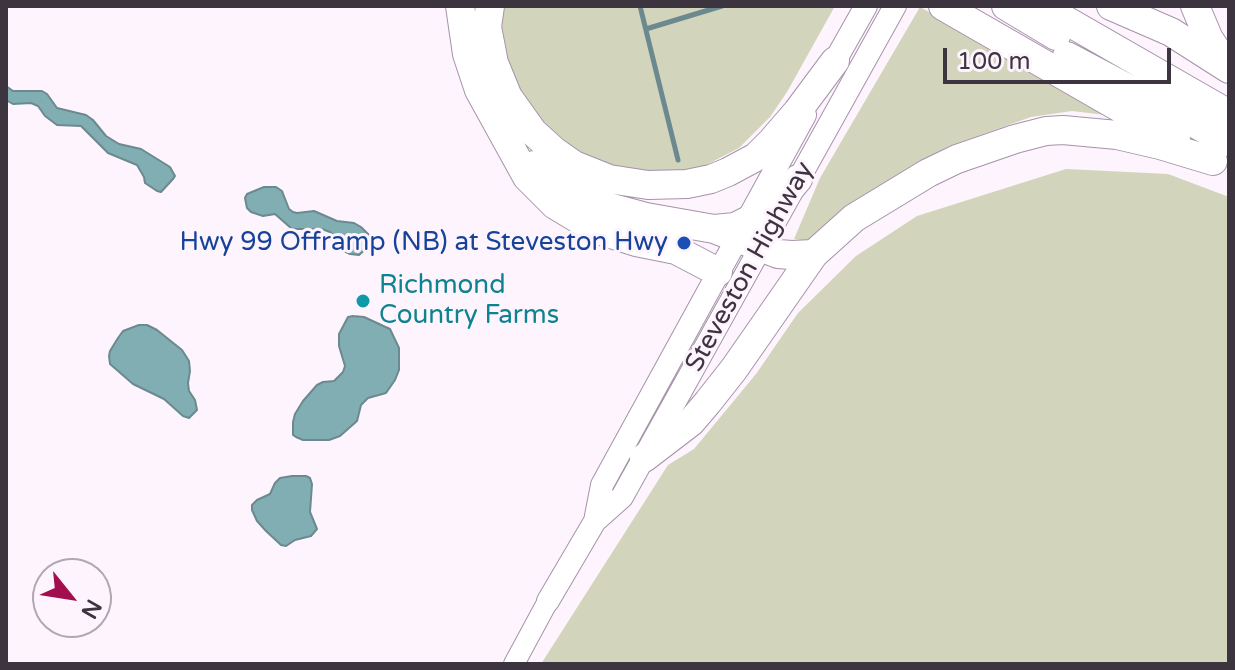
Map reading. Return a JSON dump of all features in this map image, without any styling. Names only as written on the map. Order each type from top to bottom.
[{"type":"highway","points":[[460,6],[467,54],[479,90],[527,177],[555,205],[595,229],[676,250],[718,272]]},
{"type":"highway","points":[[490,6],[487,27],[494,63],[508,97],[533,132],[554,151],[574,165],[609,179],[648,185],[687,184],[728,172],[756,157],[772,141],[835,61]]},
{"type":"highway","points":[[943,6],[1224,158]]},
{"type":"highway","points":[[977,6],[1142,95]]},
{"type":"highway","points":[[1006,6],[1109,67],[1224,158]]},
{"type":"highway","points":[[1041,6],[1229,114]]},
{"type":"highway","points":[[1074,6],[1229,98]]},
{"type":"highway","points":[[1111,6],[1171,32],[1229,68]]},
{"type":"highway","points":[[1195,6],[1209,39],[1229,68]]},
{"type":"highway","points":[[644,458],[691,422],[708,402],[814,254],[854,218],[928,173],[1001,144],[1046,131],[1063,130],[1117,135],[1224,158]]},
{"type":"highway","points":[[508,140],[536,168],[565,187],[605,206],[739,235],[778,254],[814,254]]},
{"type":"highway","points":[[739,235],[782,198],[798,179]]},
{"type":"main road","name":"Steveston Highway","points":[[595,521],[602,485],[866,6]]},
{"type":"main road","name":"Steveston Highway","points":[[798,179],[893,10]]},
{"type":"main road","name":"Steveston Highway","points":[[548,601],[595,521],[622,497],[644,458],[739,235]]},
{"type":"street","name":"Steveston Highway","points":[[514,664],[548,601]]},
{"type":"green space","points":[[500,6],[835,6],[787,92],[770,117],[739,148],[706,165],[670,177],[649,177],[575,156],[524,102],[503,51]]},
{"type":"green space","points":[[920,7],[1114,116],[1072,111],[1031,117],[949,146],[845,207],[808,241],[794,239],[820,178]]},
{"type":"green space","points":[[1066,169],[1168,174],[1229,197],[1229,664],[541,664],[668,465],[694,449],[756,374],[798,313],[856,256],[917,216]]},
{"type":"water","points":[[6,86],[13,91],[42,91],[57,108],[86,115],[106,136],[119,144],[141,149],[170,167],[175,176],[161,192],[157,191],[145,183],[137,165],[108,153],[81,126],[57,125],[38,106],[31,103],[13,104],[6,100]]},
{"type":"water","points":[[264,187],[276,187],[282,191],[293,212],[314,211],[337,221],[354,223],[369,235],[369,246],[359,255],[350,254],[342,250],[330,232],[292,229],[275,214],[263,216],[251,212],[247,208],[247,194]]},
{"type":"water","points":[[348,317],[364,317],[390,329],[399,348],[399,370],[395,380],[386,393],[368,398],[361,405],[357,421],[340,436],[329,440],[296,437],[293,435],[293,422],[303,401],[317,385],[334,381],[343,372],[345,366],[339,334]]},
{"type":"water","points":[[139,325],[157,330],[182,350],[189,361],[189,391],[197,410],[189,418],[164,399],[133,384],[110,364],[110,351],[123,331]]},
{"type":"water","points":[[280,478],[310,478],[310,512],[317,529],[311,536],[286,546],[281,545],[257,521],[252,505],[270,494]]},
{"type":"waterway","points":[[640,6],[678,160]]},
{"type":"waterway","points":[[646,29],[722,6]]},
{"type":"place","name":"Hwy 99 Offramp (NB) at Steveston Hwy","points":[[684,243]]},
{"type":"place","name":"Richmond Country Farms","points":[[363,301]]}]
